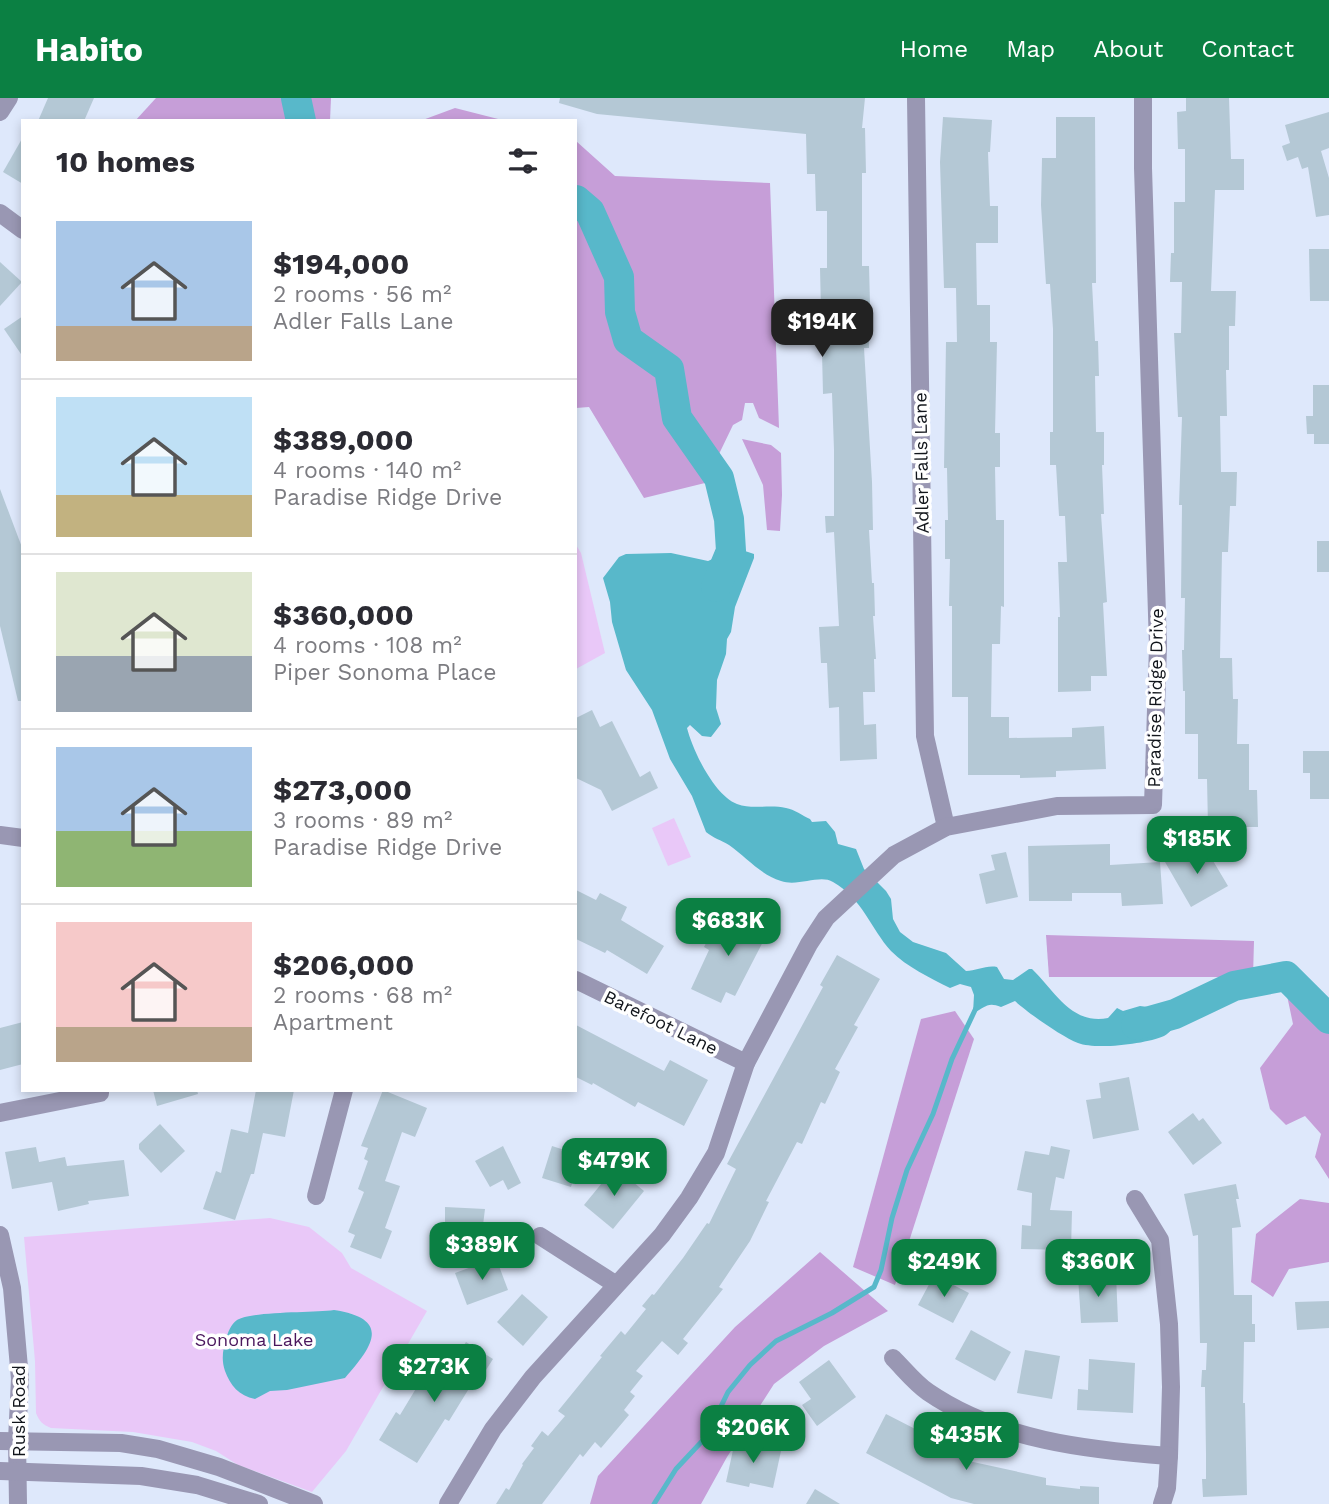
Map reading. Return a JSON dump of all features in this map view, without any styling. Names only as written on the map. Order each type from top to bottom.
[{"type":"street","points":[[0,112],[9,98]]},
{"type":"street","name":"Adler Falls Lane","points":[[916,98],[925,736],[946,827]]},
{"type":"street","name":"Paradise Ridge Drive","points":[[448,1504],[501,1419],[533,1377],[662,1235],[689,1198],[716,1153],[746,1063],[809,944],[826,918],[894,855],[946,827],[1057,806],[1153,805],[1158,646],[1143,98]]},
{"type":"street","points":[[0,213],[21,229]]},
{"type":"street","points":[[0,835],[21,838]]},
{"type":"street","name":"Barefoot Lane","points":[[577,980],[746,1063]]},
{"type":"street","points":[[316,1196],[343,1092]]},
{"type":"street","points":[[0,1113],[100,1093]]},
{"type":"street","points":[[1135,1199],[1160,1240],[1169,1324],[1169,1455],[1167,1488],[1162,1504]]},
{"type":"street","name":"Rusk Road","points":[[0,1235],[12,1288],[20,1379],[8,1440],[9,1470],[18,1504]]},
{"type":"street","points":[[540,1236],[615,1284]]},
{"type":"street","points":[[893,1358],[926,1390],[972,1418],[1029,1436],[1101,1451],[1169,1455]]},
{"type":"street","points":[[8,1440],[121,1443],[158,1449],[219,1467],[314,1504]]},
{"type":"street","points":[[9,1470],[141,1476],[197,1485],[259,1504]]},
{"type":"green space","points":[[577,547],[581,553],[605,653],[577,668]]},
{"type":"green space","points":[[674,818],[691,857],[668,866],[652,828]]},
{"type":"green space","name":"Sonoma Lake","points":[[270,1218],[309,1227],[342,1253],[351,1268],[427,1311],[346,1451],[312,1492],[238,1465],[216,1451],[192,1442],[133,1432],[51,1428],[38,1418],[24,1237]]},
{"type":"shaded area","points":[[156,98],[331,98],[330,119],[137,119]]},
{"type":"shaded area","points":[[455,108],[498,119],[425,119]]},
{"type":"shaded area","points":[[577,142],[615,176],[770,183],[779,428],[759,418],[753,403],[745,403],[742,420],[733,425],[705,483],[644,498],[589,407],[577,408]]},
{"type":"shaded area","points":[[742,439],[771,445],[781,453],[780,531],[767,530],[763,485]]},
{"type":"shaded area","points":[[1046,935],[1254,941],[1253,977],[1049,977]]},
{"type":"shaded area","points":[[1285,986],[1329,1019],[1329,1179],[1315,1157],[1321,1134],[1305,1116],[1286,1125],[1270,1109],[1260,1068],[1293,1024]]},
{"type":"shaded area","points":[[955,1011],[974,1039],[895,1285],[853,1267],[921,1019]]},
{"type":"shaded area","points":[[1300,1199],[1329,1203],[1329,1262],[1289,1269],[1273,1297],[1251,1282],[1256,1234]]},
{"type":"shaded area","points":[[820,1252],[888,1311],[824,1346],[774,1384],[727,1457],[701,1504],[590,1504],[598,1476],[735,1327]]},
{"type":"water","points":[[731,551],[745,551],[754,554],[754,558],[735,607],[726,654],[717,680],[716,708],[721,724],[711,737],[702,736],[690,725],[687,728],[699,760],[720,792],[743,806],[786,808],[812,822],[826,821],[835,832],[838,844],[856,849],[864,869],[886,891],[891,899],[893,919],[900,932],[913,942],[946,953],[966,971],[997,967],[1004,979],[1013,980],[1032,969],[1065,1004],[1084,1016],[1095,1019],[1108,1018],[1117,1008],[1123,1011],[1140,1006],[1171,1010],[1177,1019],[1169,1033],[1134,1044],[1086,1045],[1054,1030],[1015,1001],[1001,1007],[989,1005],[973,1013],[974,995],[971,987],[960,984],[950,988],[904,962],[891,951],[859,905],[833,882],[822,879],[794,883],[781,881],[760,870],[729,845],[706,832],[692,796],[670,759],[652,710],[626,670],[603,578],[619,557],[626,554],[671,553],[708,561]]},
{"type":"water","points":[[334,1310],[364,1320],[372,1335],[363,1355],[345,1378],[270,1391],[255,1399],[240,1393],[232,1385],[225,1371],[223,1355],[229,1331],[237,1320],[269,1314]]},
{"type":"building","points":[[48,98],[94,98],[85,119],[39,119]]},
{"type":"building","points":[[560,98],[865,98],[862,128],[865,128],[866,173],[862,173],[862,266],[869,266],[869,348],[864,348],[872,482],[873,530],[869,530],[874,583],[876,659],[875,692],[863,692],[864,725],[876,724],[877,759],[840,761],[839,707],[829,708],[827,663],[821,663],[819,627],[839,626],[834,532],[826,533],[825,516],[834,516],[832,393],[823,394],[820,268],[827,268],[827,211],[816,211],[815,174],[807,174],[806,134],[597,114],[559,103]]},
{"type":"building","points":[[1186,98],[1229,98],[1231,159],[1244,159],[1244,190],[1215,190],[1211,291],[1236,291],[1235,326],[1229,326],[1227,416],[1220,416],[1221,472],[1237,472],[1236,506],[1230,506],[1228,552],[1222,552],[1220,658],[1232,658],[1233,699],[1238,699],[1237,744],[1249,744],[1249,790],[1257,790],[1258,827],[1208,827],[1207,779],[1198,779],[1198,734],[1185,734],[1182,650],[1185,598],[1181,598],[1182,505],[1179,505],[1182,417],[1178,417],[1174,333],[1181,333],[1182,282],[1170,282],[1171,253],[1174,253],[1174,202],[1185,202],[1185,149],[1178,149],[1177,112],[1186,111]]},
{"type":"building","points":[[1329,112],[1329,148],[1321,151],[1329,178],[1329,215],[1316,217],[1308,167],[1302,169],[1298,157],[1287,161],[1282,146],[1290,143],[1285,125]]},
{"type":"building","points":[[943,117],[992,120],[988,152],[990,206],[998,206],[998,243],[976,243],[977,305],[990,305],[990,342],[997,342],[995,433],[1000,433],[1000,467],[995,467],[996,520],[1004,520],[1004,607],[1001,606],[1000,644],[992,644],[991,717],[1009,717],[1009,738],[1072,737],[1072,728],[1104,726],[1106,769],[1056,771],[1056,777],[968,775],[968,697],[952,697],[950,559],[945,559],[945,520],[948,520],[947,468],[944,468],[946,342],[957,342],[956,288],[944,288],[940,162]]},
{"type":"building","points":[[1056,117],[1095,117],[1096,283],[1092,283],[1099,376],[1095,376],[1096,432],[1104,432],[1104,514],[1101,514],[1107,602],[1103,603],[1107,676],[1091,676],[1091,691],[1058,692],[1058,562],[1067,562],[1065,516],[1059,516],[1056,465],[1050,465],[1050,432],[1053,432],[1053,329],[1050,284],[1046,284],[1041,205],[1042,158],[1056,158]]},
{"type":"building","points":[[21,140],[21,183],[3,172]]},
{"type":"building","points":[[1309,249],[1329,249],[1329,301],[1310,301]]},
{"type":"building","points":[[0,262],[21,283],[0,306]]},
{"type":"building","points":[[21,317],[21,354],[4,329]]},
{"type":"building","points":[[1313,385],[1329,385],[1329,444],[1314,444],[1314,434],[1307,434],[1306,416],[1313,416]]},
{"type":"building","points":[[0,489],[21,545],[21,701],[18,701],[0,626]]},
{"type":"building","points":[[1317,541],[1329,541],[1329,572],[1317,572]]},
{"type":"building","points":[[592,710],[600,727],[612,721],[640,777],[650,771],[658,788],[612,811],[601,790],[577,778],[577,718]]},
{"type":"building","points":[[1303,751],[1329,751],[1329,799],[1310,799],[1310,773],[1303,773]]},
{"type":"building","points":[[1110,844],[1110,865],[1160,862],[1163,904],[1122,906],[1121,893],[1072,893],[1072,901],[1029,901],[1028,846]]},
{"type":"building","points":[[1203,844],[1228,886],[1191,907],[1165,862],[1173,862]]},
{"type":"building","points":[[1006,852],[1018,897],[986,904],[979,874],[995,870],[991,855]]},
{"type":"building","points":[[577,890],[596,900],[600,893],[627,907],[621,920],[664,946],[647,974],[607,950],[605,953],[577,939]]},
{"type":"building","points":[[721,913],[767,934],[735,996],[726,992],[721,1003],[691,989],[709,950],[704,947]]},
{"type":"building","points":[[837,955],[880,979],[854,1025],[858,1027],[835,1069],[840,1072],[825,1104],[821,1102],[802,1144],[797,1142],[766,1201],[769,1202],[750,1241],[719,1287],[723,1289],[683,1339],[688,1343],[678,1355],[662,1341],[636,1371],[643,1376],[630,1392],[635,1396],[624,1410],[629,1415],[601,1448],[595,1442],[583,1457],[580,1454],[542,1504],[496,1504],[506,1488],[509,1490],[522,1464],[534,1448],[531,1446],[542,1431],[548,1436],[565,1416],[558,1411],[621,1331],[625,1335],[646,1309],[642,1306],[654,1295],[707,1223],[709,1224],[736,1169],[727,1164],[823,987],[820,985]]},
{"type":"building","points":[[21,1023],[21,1065],[0,1070],[0,1028]]},
{"type":"building","points":[[577,1026],[664,1071],[670,1060],[708,1080],[684,1126],[638,1102],[635,1107],[593,1083],[592,1085],[577,1078]]},
{"type":"building","points":[[1129,1077],[1139,1130],[1093,1139],[1086,1100],[1101,1098],[1099,1083]]},
{"type":"building","points":[[154,1092],[198,1092],[198,1094],[157,1106]]},
{"type":"building","points":[[256,1092],[294,1092],[285,1137],[263,1133],[254,1174],[251,1174],[235,1220],[203,1209],[216,1171],[221,1173],[231,1129],[248,1133]]},
{"type":"building","points":[[382,1092],[427,1108],[415,1137],[402,1132],[385,1181],[400,1186],[385,1228],[392,1231],[381,1259],[350,1247],[355,1235],[348,1232],[364,1192],[358,1189],[368,1161],[364,1159],[368,1148],[361,1146]]},
{"type":"building","points":[[1193,1113],[1199,1121],[1203,1118],[1222,1143],[1193,1165],[1168,1132]]},
{"type":"building","points":[[160,1124],[185,1151],[161,1173],[139,1149],[139,1144]]},
{"type":"building","points":[[503,1146],[521,1183],[508,1190],[503,1180],[490,1187],[475,1161]]},
{"type":"building","points":[[552,1146],[580,1155],[571,1187],[542,1178]]},
{"type":"building","points":[[1051,1146],[1070,1150],[1064,1179],[1056,1177],[1050,1210],[1072,1211],[1071,1250],[1021,1249],[1022,1225],[1031,1226],[1032,1193],[1017,1190],[1025,1151],[1049,1155]]},
{"type":"building","points":[[36,1147],[39,1162],[65,1157],[67,1166],[124,1160],[129,1196],[88,1201],[89,1204],[58,1211],[52,1182],[12,1189],[5,1152]]},
{"type":"building","points":[[615,1167],[644,1191],[613,1229],[584,1205]]},
{"type":"building","points":[[1236,1184],[1241,1227],[1232,1228],[1234,1295],[1252,1295],[1252,1324],[1255,1324],[1255,1342],[1244,1342],[1243,1403],[1247,1495],[1203,1497],[1202,1479],[1206,1479],[1205,1387],[1201,1387],[1202,1370],[1206,1370],[1207,1343],[1200,1343],[1198,1235],[1193,1236],[1184,1194]]},
{"type":"building","points":[[445,1207],[485,1209],[480,1249],[443,1247],[437,1243],[438,1231],[445,1231]]},
{"type":"building","points":[[496,1258],[508,1290],[467,1305],[455,1273]]},
{"type":"building","points":[[1116,1274],[1118,1322],[1081,1323],[1078,1276]]},
{"type":"building","points":[[934,1275],[969,1293],[953,1323],[918,1305]]},
{"type":"building","points":[[522,1294],[548,1317],[523,1346],[497,1322]]},
{"type":"building","points":[[1329,1301],[1329,1328],[1297,1330],[1295,1302]]},
{"type":"building","points":[[971,1330],[1011,1352],[995,1381],[955,1359]]},
{"type":"building","points":[[466,1342],[493,1359],[477,1384],[473,1382],[449,1421],[445,1419],[417,1463],[379,1440],[396,1412],[400,1415],[426,1372],[440,1381]]},
{"type":"building","points":[[1025,1350],[1060,1356],[1052,1399],[1017,1393]]},
{"type":"building","points":[[1089,1359],[1135,1363],[1133,1413],[1077,1410],[1078,1389],[1088,1390]]},
{"type":"building","points":[[829,1360],[856,1397],[817,1426],[802,1405],[811,1399],[799,1382]]},
{"type":"building","points":[[886,1414],[925,1434],[922,1439],[964,1460],[1046,1478],[1046,1485],[1080,1489],[1080,1486],[1099,1487],[1099,1504],[974,1504],[951,1498],[866,1453]]},
{"type":"building","points":[[735,1441],[781,1451],[773,1488],[726,1482]]},
{"type":"building","points":[[815,1489],[840,1504],[806,1504]]},
{"type":"waterway","points":[[296,98],[301,119]]},
{"type":"waterway","points":[[577,201],[590,212],[619,277],[620,312],[628,340],[669,369],[677,418],[719,478],[729,519],[731,551],[716,587]]},
{"type":"waterway","points":[[1136,1025],[1175,1014],[1234,986],[1286,976],[1329,1019]]},
{"type":"waterway","points":[[654,1504],[676,1469],[706,1437],[728,1392],[750,1365],[776,1341],[832,1313],[874,1287],[881,1270],[892,1218],[907,1170],[976,1008]]}]
